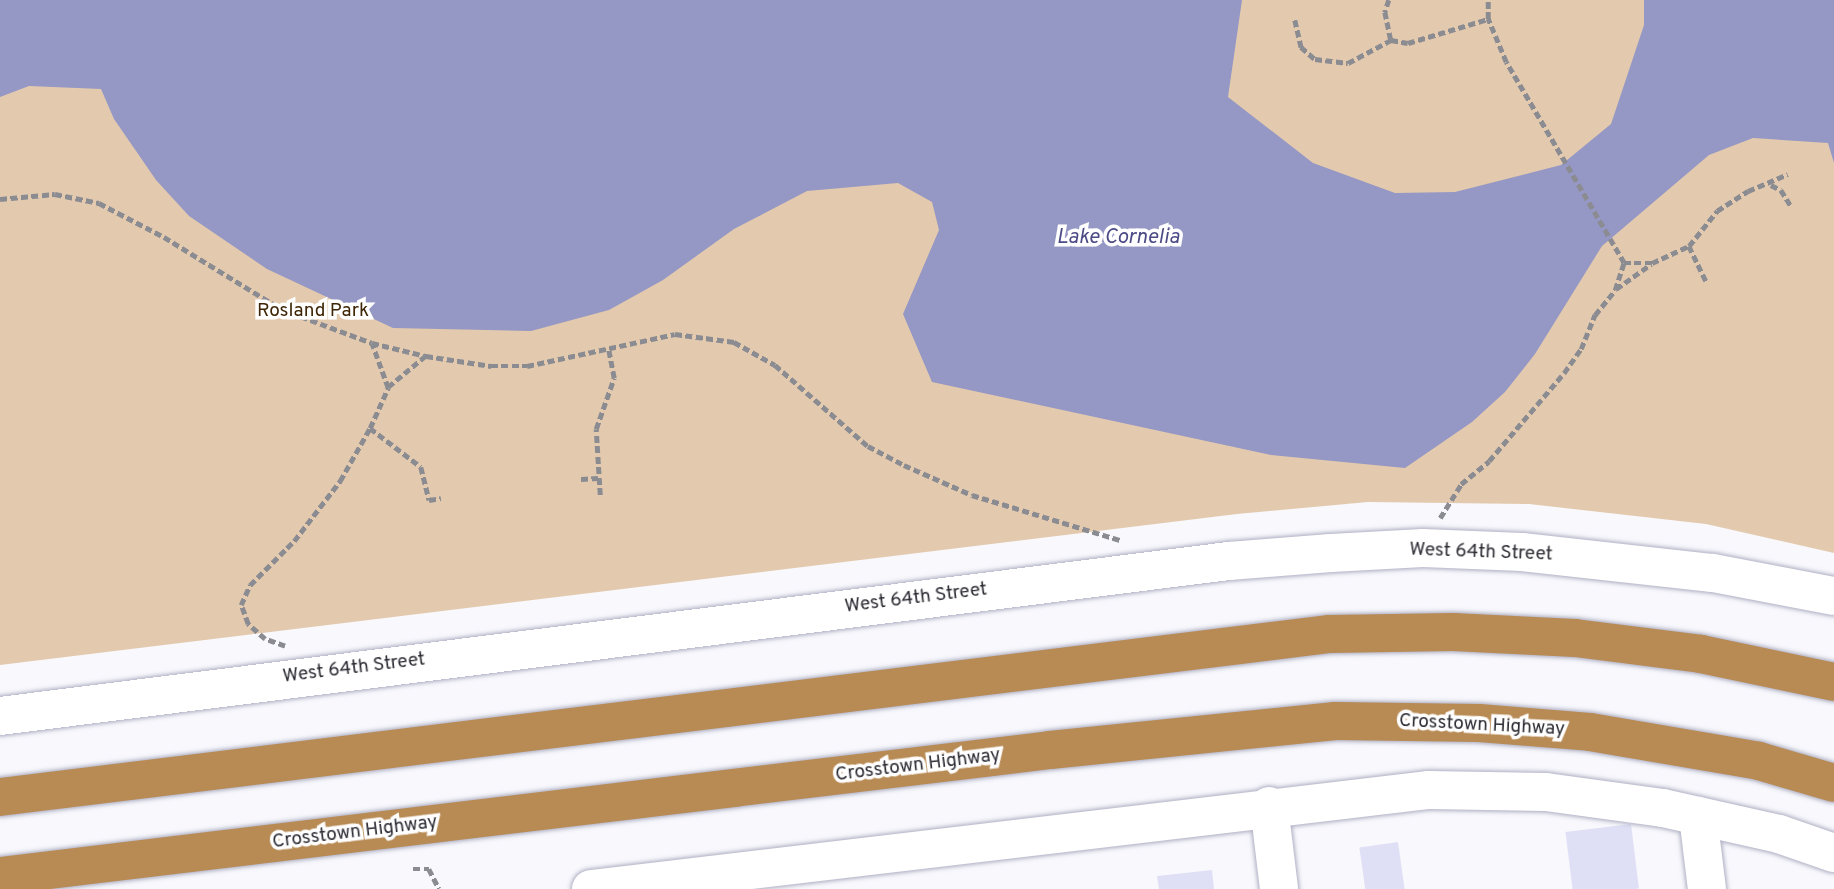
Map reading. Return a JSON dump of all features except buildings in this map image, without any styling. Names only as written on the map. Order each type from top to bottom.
[{"type":"highway","points":[[12,795],[1330,634],[1453,632],[1575,638],[1702,654],[1834,682]]},
{"type":"highway","name":"Crosstown Highway","points":[[12,875],[1050,750],[1336,721],[1479,723],[1590,732],[1759,761],[1834,783]]},
{"type":"street","name":"West 64th Street","points":[[0,716],[1187,566],[1331,553],[1423,548],[1534,553],[1713,573],[1834,596]]},
{"type":"street","points":[[591,889],[888,872],[1269,806],[1429,790],[1546,792],[1698,816],[1779,834],[1834,853]]},
{"type":"street","points":[[1269,806],[1279,889]]},
{"type":"street","points":[[1698,816],[1707,889]]},
{"type":"path","points":[[1389,0],[1385,12],[1391,40]]},
{"type":"path","points":[[1488,0],[1488,19],[1515,77],[1624,263],[1615,289]]},
{"type":"path","points":[[1295,20],[1301,47],[1315,59],[1348,63],[1391,40],[1408,43],[1488,19]]},
{"type":"path","points":[[1448,525],[1435,524],[1461,484],[1489,461],[1564,373],[1581,349],[1595,315],[1615,289],[1652,263],[1689,246],[1717,211],[1748,191],[1770,185],[1788,174]]},
{"type":"path","points":[[1770,185],[1781,190],[1791,206]]},
{"type":"path","points":[[0,199],[55,194],[99,203],[164,237],[281,309],[372,343],[426,356],[491,366],[527,366],[676,334],[734,341],[775,365],[868,446],[914,470],[972,495],[1126,542]]},
{"type":"path","points":[[1689,246],[1707,283]]},
{"type":"path","points":[[1624,263],[1652,263]]},
{"type":"path","points":[[372,343],[388,388]]},
{"type":"path","points":[[600,495],[596,429],[614,379],[608,348]]},
{"type":"path","points":[[286,646],[265,639],[248,624],[240,605],[250,585],[294,541],[340,481],[370,428],[388,388],[426,356]]},
{"type":"path","points":[[370,428],[421,467],[429,500],[441,498]]},
{"type":"path","points":[[581,479],[598,478]]},
{"type":"path","points":[[413,869],[429,869],[439,889]]},
{"type":"green space","name":"Rosland Park","points":[[0,0],[1834,0],[1834,553],[1706,524],[1529,504],[1368,502],[1237,514],[0,665]]},
{"type":"water","name":"Lake Cornelia","points":[[0,0],[1242,0],[1228,97],[1313,163],[1395,193],[1455,192],[1561,165],[1611,124],[1644,25],[1644,0],[1834,0],[1834,163],[1828,143],[1753,138],[1709,155],[1602,246],[1535,354],[1505,392],[1472,422],[1405,468],[1271,455],[932,382],[903,314],[939,230],[932,202],[898,183],[807,191],[734,229],[663,280],[609,310],[531,331],[393,328],[267,269],[189,216],[156,180],[114,119],[101,89],[29,86],[0,97]]}]
